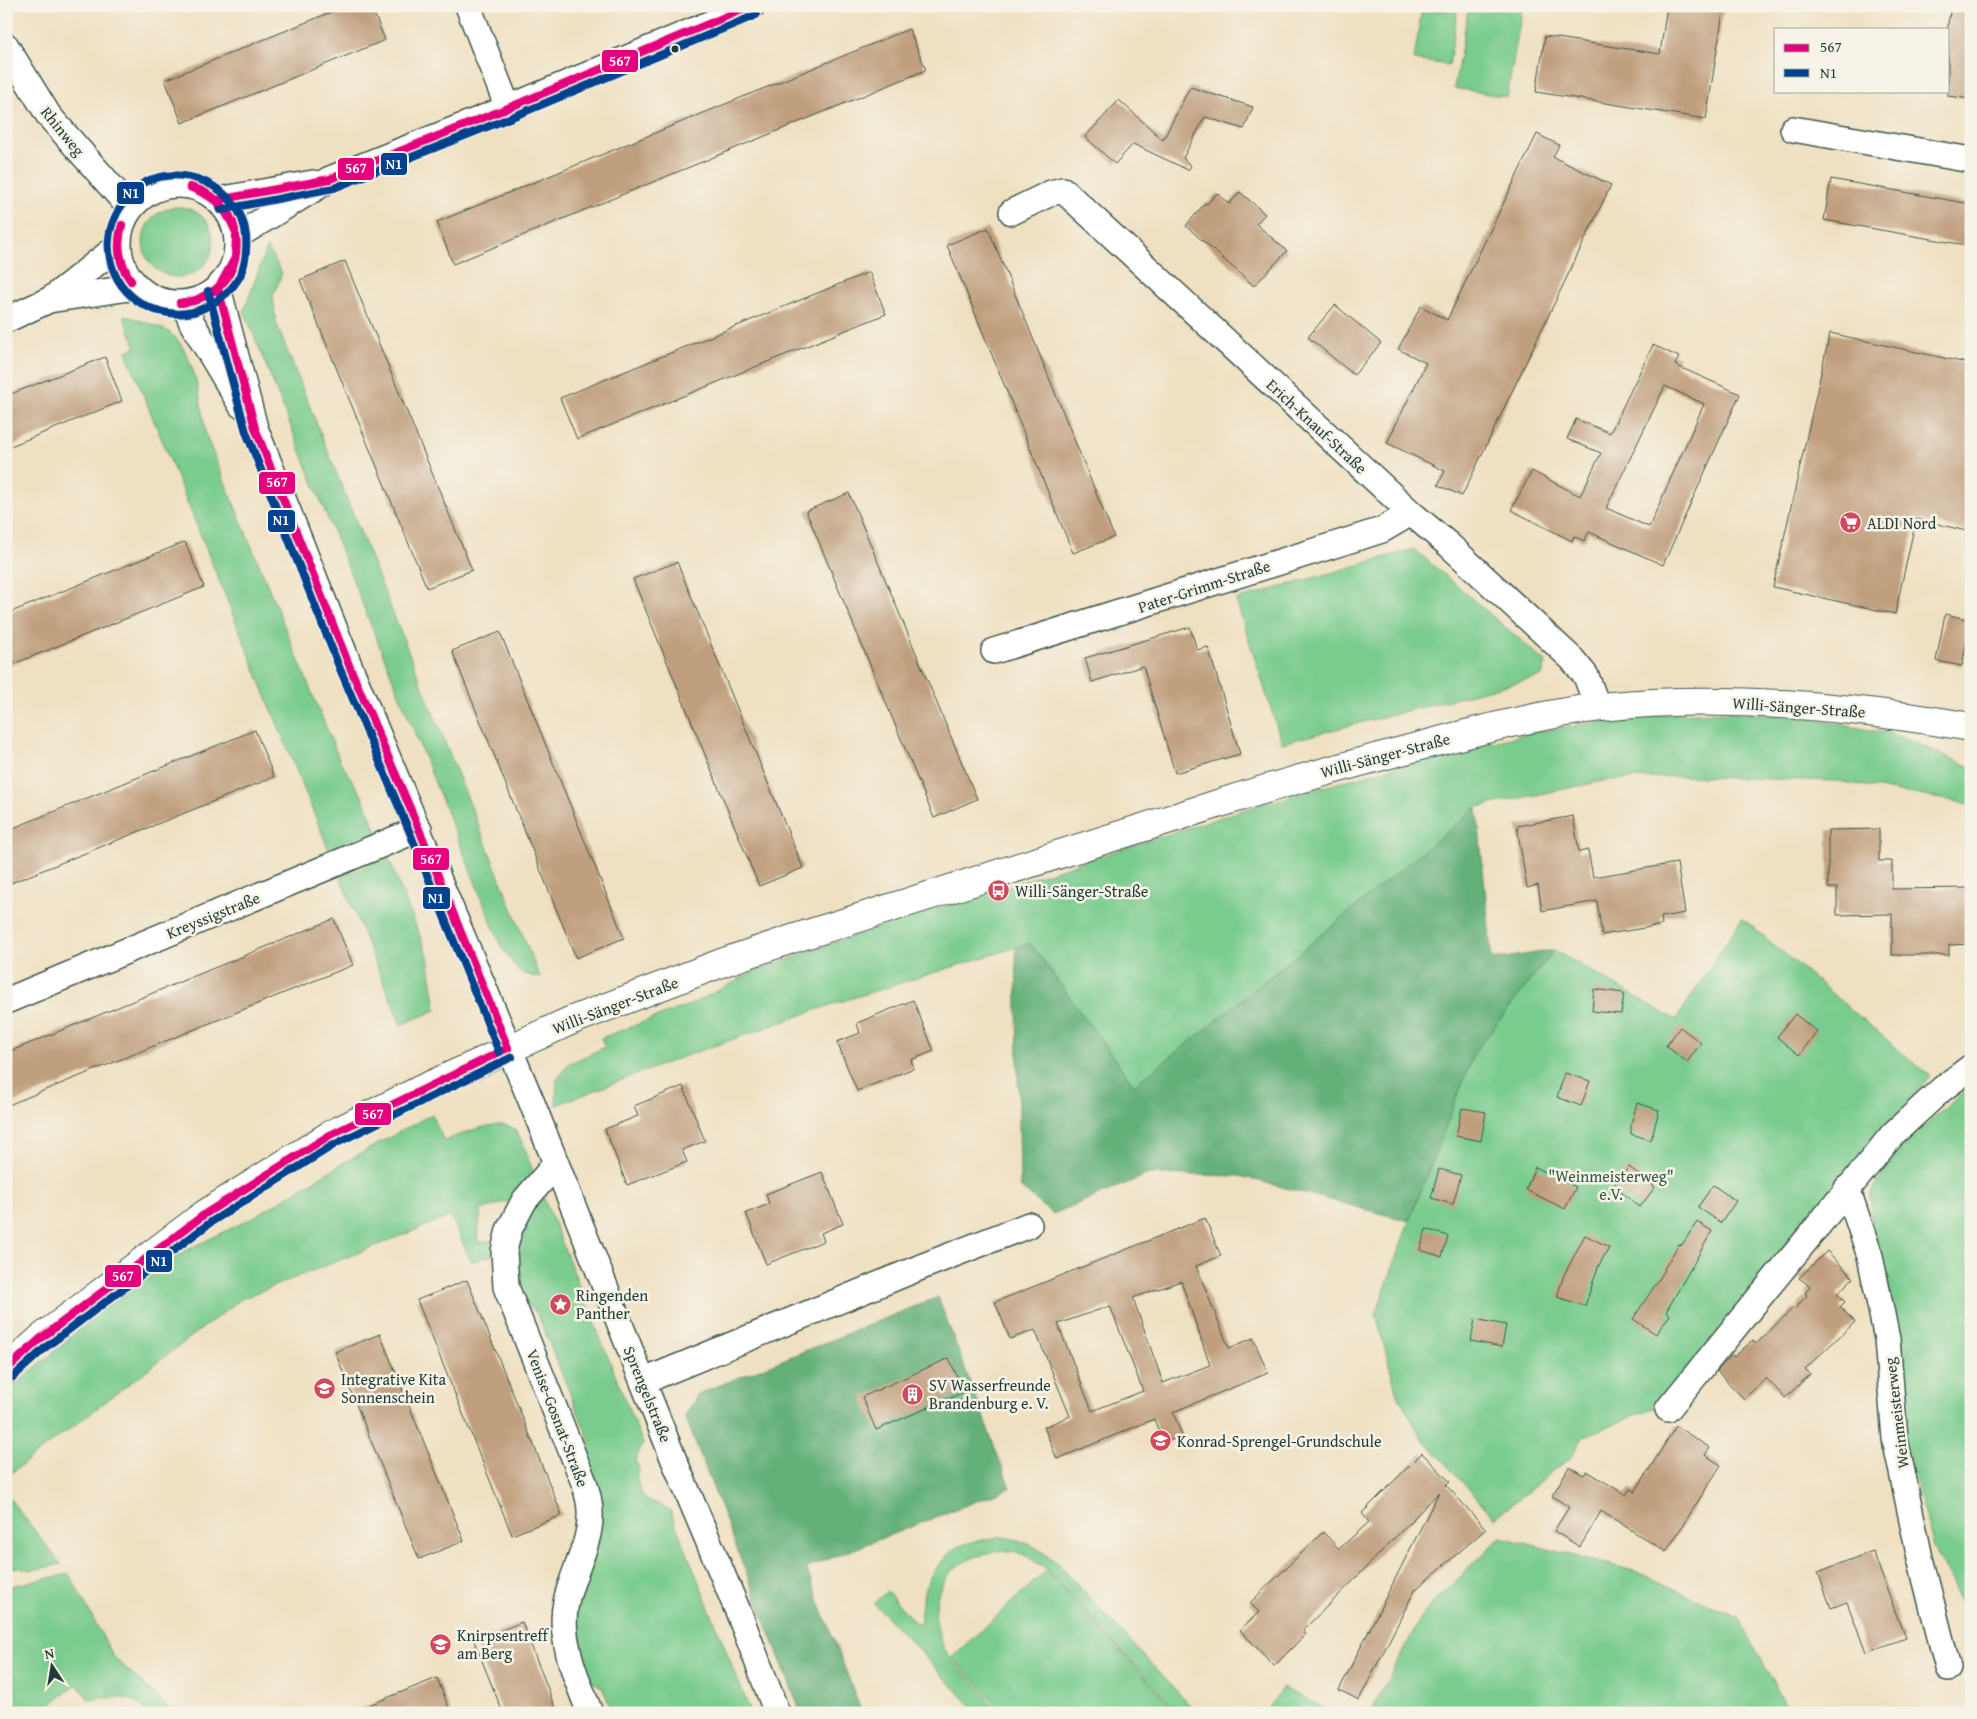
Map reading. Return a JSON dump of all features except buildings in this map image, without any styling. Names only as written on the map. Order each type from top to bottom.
[{"type":"main road","name":"Willi-Sänger-Straße","points":[[6,1370],[40,1340],[205,1214],[330,1135],[508,1048],[579,1018],[724,962],[784,942],[1311,774],[1482,729],[1598,708],[1680,701],[1783,703],[1971,727]]},
{"type":"main road","name":"Willi-Sänger-Straße","points":[[1942,722],[1971,734]]},
{"type":"street","points":[[468,6],[508,108]]},
{"type":"street","points":[[237,236],[330,179],[508,108],[752,6]]},
{"type":"street","name":"Rhinweg","points":[[6,46],[49,116],[130,208]]},
{"type":"street","points":[[1793,129],[1971,160]]},
{"type":"street","points":[[218,200],[330,179]]},
{"type":"street","points":[[172,185],[196,188],[218,200],[230,216],[237,236],[236,255],[230,273],[218,288],[202,298],[184,304],[158,300],[136,287],[123,268],[118,246],[121,226],[130,208],[148,192],[172,185]]},
{"type":"street","name":"Erich-Knauf-Straße","points":[[1012,212],[1051,193],[1063,190],[1411,513],[1449,545],[1572,659],[1586,676],[1598,708]]},
{"type":"street","points":[[6,320],[49,300],[118,246]]},
{"type":"street","points":[[49,300],[136,287]]},
{"type":"street","points":[[218,288],[255,428]]},
{"type":"street","points":[[184,304],[192,323],[255,428]]},
{"type":"street","name":"Sprengelstraße","points":[[255,428],[349,665],[532,1103],[555,1165],[777,1713]]},
{"type":"street","name":"Pater-Grimm-Straße","points":[[994,652],[1382,530],[1411,513]]},
{"type":"street","name":"Kreyssigstraße","points":[[6,1001],[418,829]]},
{"type":"street","points":[[1668,1409],[1893,1134],[1942,1089],[1971,1067]]},
{"type":"street","name":"Venise-Gosnat-Straße","points":[[555,1165],[524,1201],[509,1230],[504,1251],[506,1287],[585,1484],[589,1502],[587,1541],[573,1576],[565,1604],[565,1638],[576,1677],[590,1713]]},
{"type":"street","name":"Weinmeisterweg","points":[[1847,1188],[1870,1256],[1887,1339],[1895,1439],[1920,1558],[1948,1668]]},
{"type":"street","points":[[644,1381],[926,1265],[1029,1225]]},
{"type":"green space","points":[[1469,6],[1523,6],[1507,97],[1454,88]]},
{"type":"green space","points":[[1422,7],[1457,12],[1449,65],[1414,60]]},
{"type":"green space","points":[[178,207],[191,210],[203,217],[210,229],[213,242],[210,255],[203,267],[191,274],[178,277],[165,274],[153,267],[146,255],[143,242],[146,229],[153,217],[165,210]]},
{"type":"green space","points":[[267,247],[282,273],[273,296],[276,323],[540,978],[520,973],[501,946],[244,311]]},
{"type":"green space","points":[[123,315],[154,325],[170,333],[186,353],[196,380],[206,436],[340,761],[362,796],[378,834],[330,853],[126,352],[136,347]]},
{"type":"green space","points":[[1414,549],[1546,662],[1542,676],[1282,743],[1236,600]]},
{"type":"green space","points":[[1730,712],[1793,716],[1897,735],[1971,767],[1971,804],[1837,781],[1679,776],[1608,780],[1477,807],[1134,1086],[1030,943],[833,1004],[688,1055],[556,1105],[557,1080],[568,1064],[605,1047],[601,1038],[692,1004],[756,971],[856,935],[1252,807],[1424,759],[1534,732],[1647,715]]},
{"type":"green space","points":[[1477,807],[1492,960],[1554,950],[1474,1053],[1409,1221],[1240,1176],[1149,1174],[1053,1214],[1020,1187],[1016,947],[1030,943],[1134,1085],[1205,1030]]},
{"type":"green space","points":[[388,857],[428,956],[436,1010],[401,1025],[340,877]]},
{"type":"green space","name":"\"Weinmeisterweg\" e.V.","points":[[1742,918],[1930,1076],[1657,1406],[1583,1437],[1572,1456],[1495,1518],[1422,1438],[1397,1394],[1376,1314],[1409,1221],[1474,1053],[1554,950],[1676,1020]]},
{"type":"green space","points":[[1971,1086],[1971,1623],[1934,1547],[1903,1442],[1871,1230],[1871,1194],[1889,1162],[1914,1135]]},
{"type":"green space","points":[[432,1114],[444,1141],[493,1125],[503,1125],[511,1127],[517,1132],[522,1141],[533,1171],[512,1200],[481,1210],[477,1242],[495,1241],[496,1254],[471,1262],[451,1216],[241,1299],[6,1477],[6,1393],[104,1309],[181,1253],[252,1218],[345,1162]]},
{"type":"green space","points":[[543,1196],[643,1444],[635,1460],[639,1469],[636,1479],[644,1498],[670,1510],[751,1713],[613,1713],[602,1687],[586,1678],[575,1643],[584,1458],[591,1444],[536,1311],[522,1304],[515,1289],[514,1235]]},
{"type":"green space","points":[[938,1297],[1010,1488],[806,1568],[862,1713],[801,1713],[685,1416],[698,1394]]},
{"type":"green space","points":[[6,1494],[61,1564],[32,1570],[10,1567],[10,1537],[6,1527]]},
{"type":"green space","points":[[1002,1537],[1018,1540],[1033,1546],[1059,1565],[1197,1713],[1179,1713],[1045,1568],[1024,1555],[1008,1551],[970,1559],[956,1567],[946,1578],[939,1591],[936,1606],[936,1622],[947,1654],[1001,1713],[978,1713],[874,1603],[887,1591],[916,1624],[921,1623],[923,1596],[929,1579],[939,1564],[957,1547],[985,1539]]},
{"type":"green space","points":[[1501,1537],[1638,1572],[1738,1618],[1790,1713],[1370,1713],[1424,1612]]},
{"type":"green space","points":[[1046,1571],[1177,1713],[1004,1713],[952,1657]]},
{"type":"green space","points":[[69,1574],[113,1656],[174,1713],[148,1713],[136,1702],[129,1699],[105,1698],[89,1700],[77,1684],[39,1713],[6,1713],[6,1600],[10,1586]]},
{"type":"green space","points":[[1282,1688],[1335,1713],[1266,1713]]},
{"type":"transit line","name":"567","points":[[218,200],[330,179],[508,108],[751,6]]},
{"type":"transit line","name":"N1","points":[[220,210],[334,188],[512,117],[756,15]]},
{"type":"transit line","name":"N1","points":[[223,296],[201,309],[178,314],[150,308],[137,301],[126,291],[118,280],[112,266],[109,238],[117,213],[136,188],[152,179],[170,175],[187,176],[204,182],[220,191],[233,203],[242,218],[246,236],[246,251],[244,266],[240,276],[226,294]]},
{"type":"transit line","name":"567","points":[[190,187],[198,189],[219,202],[225,208],[235,230]]},
{"type":"transit line","name":"567","points":[[190,187],[218,203],[227,214],[235,230]]},
{"type":"transit line","name":"567","points":[[122,225],[119,240],[120,254],[131,281]]},
{"type":"transit line","name":"567","points":[[122,225],[119,254],[123,268],[131,281]]},
{"type":"transit line","name":"567","points":[[215,290],[220,285],[235,258],[236,236]]},
{"type":"transit line","name":"567","points":[[215,290],[226,279],[233,266],[237,244],[236,236]]},
{"type":"transit line","name":"567","points":[[218,288],[255,428],[349,665],[419,829],[508,1048]]},
{"type":"transit line","name":"567","points":[[180,303],[197,300],[215,290]]},
{"type":"transit line","name":"567","points":[[180,303],[194,301],[215,290]]},
{"type":"transit line","name":"N1","points":[[208,291],[246,432],[340,669],[410,833],[499,1052]]},
{"type":"transit line","name":"567","points":[[6,1370],[40,1339],[205,1214],[330,1135],[508,1048]]},
{"type":"transit line","name":"N1","points":[[13,1377],[46,1347],[211,1222],[335,1144],[512,1057]]},
{"type":"place","name":"ALDI Nord","points":[[1851,523]]},
{"type":"place","name":"Willi-Sänger-Straße","points":[[999,891]]},
{"type":"place","name":"Ringenden Panther","points":[[560,1304]]},
{"type":"place","name":"Integrative Kita Sonnenschein","points":[[325,1388]]},
{"type":"place","name":"SV Wasserfreunde Brandenburg e. V.","points":[[913,1394]]},
{"type":"place","name":"Konrad-Sprengel-Grundschule","points":[[1161,1441]]},
{"type":"place","name":"Knirpsentreff am Berg","points":[[441,1644]]}]
